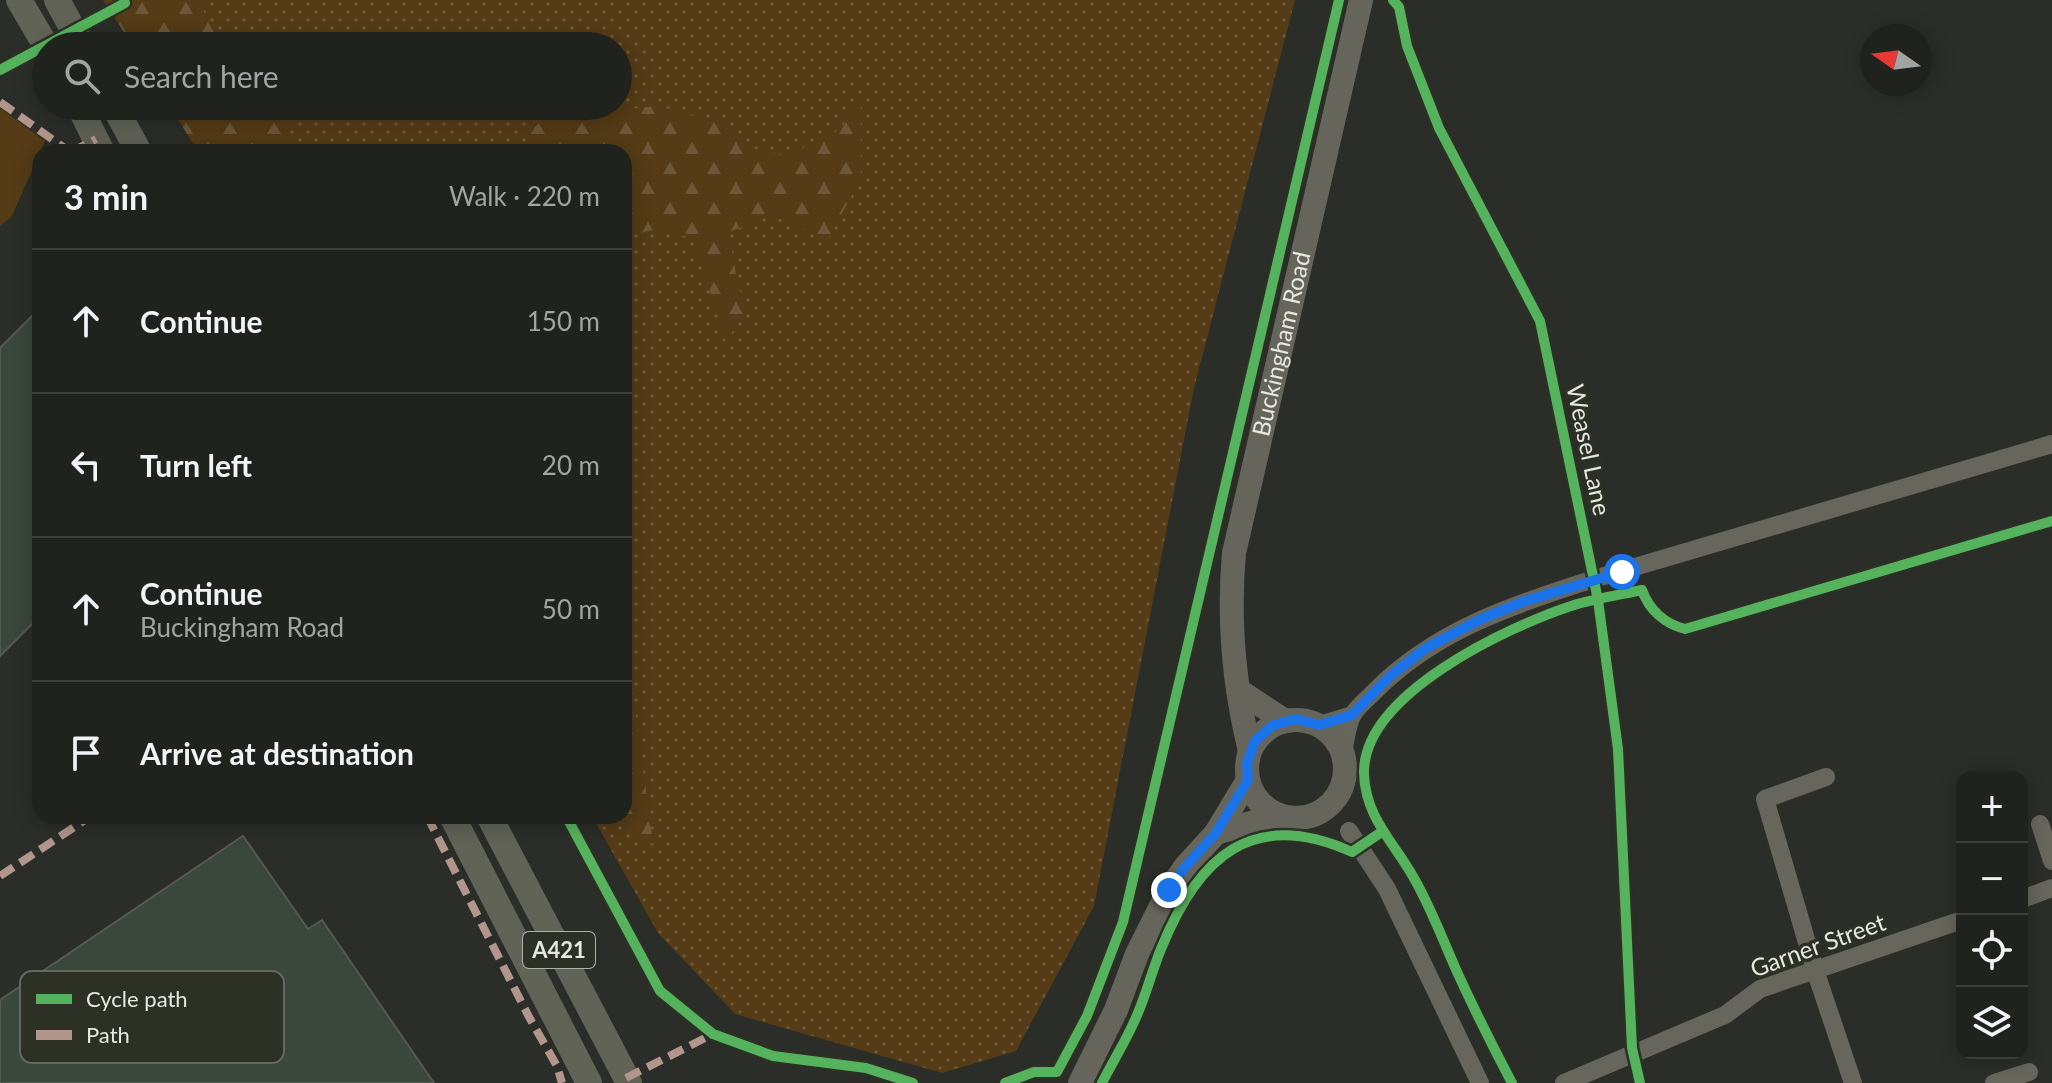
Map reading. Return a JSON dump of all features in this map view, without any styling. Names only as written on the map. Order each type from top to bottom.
[{"type":"highway","points":[[59,3],[75,32]]},
{"type":"highway","points":[[26,10],[38,32]]},
{"type":"highway","points":[[86,120],[98,144]]},
{"type":"highway","points":[[122,120],[135,144]]},
{"type":"highway","name":"A421","points":[[456,824],[589,1083]]},
{"type":"highway","name":"A421","points":[[493,824],[629,1083]]},
{"type":"main road","name":"Buckingham Road","points":[[1250,751],[1238,690],[1231,613],[1234,553],[1361,0]]},
{"type":"main road","points":[[1238,690],[1285,721]]},
{"type":"main road","points":[[1296,719],[1319,725],[1343,751],[1346,775],[1343,787],[1329,806],[1308,817],[1296,819],[1279,815],[1263,806],[1255,797],[1248,780],[1250,751],[1264,732],[1285,721],[1296,719]]},
{"type":"main road","points":[[1080,1083],[1116,1010],[1137,954],[1158,911],[1185,867],[1216,833],[1248,780]]},
{"type":"main road","points":[[1216,833],[1279,815]]},
{"type":"street","points":[[1319,725],[1352,715],[1390,676],[1426,648],[1481,619],[1525,601],[2052,444]]},
{"type":"street","points":[[1343,751],[1352,715]]},
{"type":"street","points":[[1826,777],[1765,799],[1815,970],[1853,1083]]},
{"type":"street","points":[[2040,824],[2052,861]]},
{"type":"street","points":[[1349,831],[1387,889],[1480,1083]]},
{"type":"street","points":[[2028,897],[2052,888]]},
{"type":"street","name":"Garner Street","points":[[1564,1083],[1725,1015],[1760,989],[1956,922]]},
{"type":"street","points":[[1994,1083],[2031,1078],[2024,1059]]},
{"type":"green space","points":[[103,0],[198,0],[214,32],[124,32]]},
{"type":"green space","points":[[128,0],[1295,0],[1194,388],[1094,906],[1016,1051],[942,1073],[735,1014],[658,933],[597,824],[632,824],[632,144],[210,144],[196,120],[632,120],[632,32],[146,32]]},
{"type":"green space","points":[[861,97],[861,179],[827,240],[772,215],[729,232],[738,287],[748,306],[726,342],[693,238],[657,229],[632,235],[632,144],[537,144],[530,132],[542,120],[632,120],[632,109],[657,106],[729,125],[739,146],[786,156],[841,129]]},
{"type":"green space","points":[[0,108],[45,141],[44,144],[32,144],[32,171],[12,216],[0,226]]},
{"type":"green space","points":[[179,120],[292,120],[289,144],[193,144]]},
{"type":"green space","points":[[632,688],[653,844],[627,824],[632,824]]},
{"type":"building","points":[[32,316],[32,624],[0,656],[0,348]]},
{"type":"building","points":[[243,836],[308,929],[322,920],[434,1083],[0,1083],[0,1000],[20,987],[20,1063],[284,1063],[284,971],[43,971]]},
{"type":"marked path","points":[[0,102],[59,144]]},
{"type":"marked path","points":[[86,144],[96,139]]},
{"type":"marked path","points":[[0,876],[79,824]]},
{"type":"marked path","points":[[431,824],[557,1066],[562,1083]]},
{"type":"marked path","points":[[626,1078],[713,1034]]},
{"type":"cycle path","points":[[1005,1083],[1034,1072],[1057,1072],[1087,1016],[1123,922],[1339,0]]},
{"type":"cycle path","name":"Weasel Lane","points":[[1393,0],[1399,7],[1407,46],[1439,128],[1540,321],[1598,600],[1618,749],[1632,1048],[1640,1083]]},
{"type":"cycle path","points":[[71,32],[125,3]]},
{"type":"cycle path","points":[[0,70],[32,53]]},
{"type":"cycle path","points":[[1512,1083],[1421,891],[1382,830],[1370,804],[1364,773],[1370,744],[1387,717],[1412,691],[1478,647],[1571,606],[1642,590],[1659,615],[1685,629],[2052,521]]},
{"type":"cycle path","points":[[570,824],[660,991],[713,1034],[773,1056],[866,1068],[913,1083]]},
{"type":"cycle path","points":[[1102,1083],[1137,1015],[1157,958],[1176,917],[1192,889],[1211,866],[1233,849],[1257,839],[1285,835],[1317,839],[1352,852],[1383,831]]},
{"type":"route","points":[[1169,890],[1216,833],[1248,780],[1247,763],[1255,741],[1273,725],[1296,719],[1319,725],[1352,715],[1390,676],[1426,648],[1481,619],[1525,601],[1622,572]]}]
